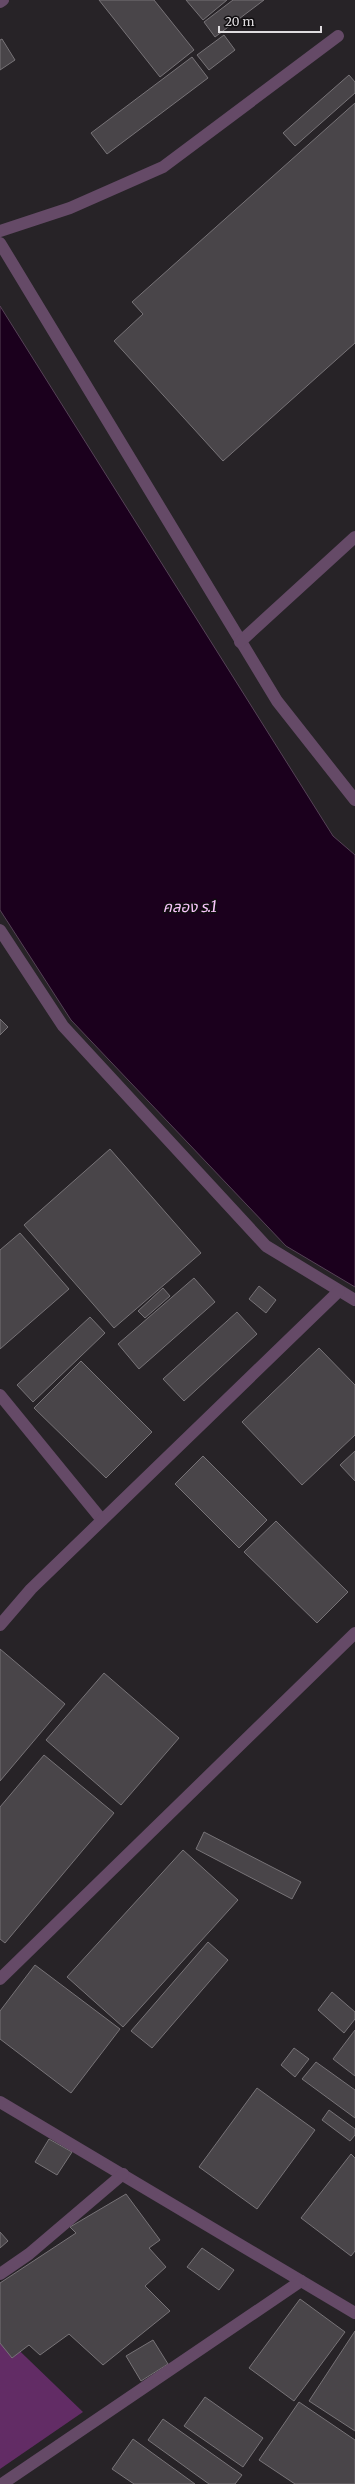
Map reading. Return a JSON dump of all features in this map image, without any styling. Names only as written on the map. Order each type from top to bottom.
[{"type":"street","points":[[0,231],[70,208],[164,166],[338,36]]},
{"type":"street","points":[[0,243],[240,642],[278,701],[355,800]]},
{"type":"street","points":[[240,642],[355,537]]},
{"type":"street","points":[[0,930],[63,1026],[266,1246],[355,1300]]},
{"type":"street","points":[[0,1625],[31,1589],[339,1291]]},
{"type":"street","points":[[0,1395],[102,1520]]},
{"type":"street","points":[[0,1979],[355,1633]]},
{"type":"street","points":[[0,2102],[355,2313]]},
{"type":"street","points":[[0,2274],[29,2254],[123,2174]]},
{"type":"street","points":[[2,2484],[301,2281]]},
{"type":"shaded area","points":[[0,2332],[83,2412],[0,2469]]},
{"type":"water","name":"คลอง ร.1","points":[[0,306],[333,836],[355,855],[355,1287],[286,1246],[71,1020],[0,910]]},
{"type":"building","points":[[99,0],[154,0],[194,50],[160,77]]},
{"type":"building","points":[[186,0],[227,0],[203,20]]},
{"type":"building","points":[[233,0],[264,0],[215,37],[204,22]]},
{"type":"building","points":[[224,35],[235,50],[209,70],[197,55]]},
{"type":"building","points":[[2,39],[15,60],[0,70],[0,40]]},
{"type":"building","points":[[192,57],[208,78],[107,154],[91,133]]},
{"type":"building","points":[[349,75],[355,82],[355,93],[295,146],[283,133]]},
{"type":"building","points":[[355,103],[355,343],[223,461],[114,341],[143,314],[132,302]]},
{"type":"building","points":[[0,1019],[8,1027],[0,1035]]},
{"type":"building","points":[[110,1149],[201,1253],[114,1328],[24,1225]]},
{"type":"building","points":[[20,1233],[69,1289],[0,1349],[0,1250]]},
{"type":"building","points":[[194,1278],[215,1302],[139,1369],[118,1344]]},
{"type":"building","points":[[259,1286],[276,1300],[266,1313],[249,1299]]},
{"type":"building","points":[[163,1288],[170,1296],[145,1318],[138,1311]]},
{"type":"building","points":[[237,1312],[257,1334],[184,1401],[163,1379]]},
{"type":"building","points":[[90,1317],[105,1333],[33,1402],[17,1385]]},
{"type":"building","points":[[319,1348],[355,1385],[355,1435],[302,1485],[242,1422]]},
{"type":"building","points":[[81,1361],[152,1432],[106,1478],[34,1408]]},
{"type":"building","points":[[355,1451],[355,1481],[340,1465]]},
{"type":"building","points":[[203,1456],[267,1520],[239,1548],[175,1484]]},
{"type":"building","points":[[276,1521],[348,1592],[317,1623],[244,1552]]},
{"type":"building","points":[[0,1649],[65,1704],[0,1781]]},
{"type":"building","points":[[104,1673],[179,1738],[121,1805],[46,1740]]},
{"type":"building","points":[[44,1755],[114,1813],[5,1943],[0,1939],[0,1807]]},
{"type":"building","points":[[204,1832],[301,1882],[292,1899],[196,1849]]},
{"type":"building","points":[[183,1850],[238,1900],[123,2027],[67,1977]]},
{"type":"building","points":[[208,1942],[228,1960],[152,2048],[131,2031]]},
{"type":"building","points":[[35,1965],[120,2029],[71,2093],[0,2039],[0,2011]]},
{"type":"building","points":[[332,1992],[355,2012],[355,2019],[344,2033],[318,2010]]},
{"type":"building","points":[[355,2030],[355,2076],[333,2059]]},
{"type":"building","points":[[294,2048],[309,2059],[295,2077],[281,2065]]},
{"type":"building","points":[[316,2062],[355,2090],[355,2118],[302,2079]]},
{"type":"building","points":[[257,2088],[315,2130],[257,2209],[199,2167]]},
{"type":"building","points":[[329,2110],[355,2129],[355,2135],[350,2141],[322,2120]]},
{"type":"building","points":[[49,2139],[72,2152],[57,2175],[35,2162]]},
{"type":"building","points":[[351,2154],[355,2158],[355,2251],[351,2256],[301,2218]]},
{"type":"building","points":[[126,2194],[160,2240],[149,2248],[166,2267],[145,2286],[170,2311],[103,2365],[69,2334],[40,2355],[29,2345],[12,2358],[0,2343],[0,2283],[76,2233],[70,2227]]},
{"type":"building","points":[[0,2232],[8,2241],[0,2248]]},
{"type":"building","points":[[202,2248],[234,2270],[219,2290],[187,2267]]},
{"type":"building","points":[[300,2299],[345,2332],[294,2401],[249,2368]]},
{"type":"building","points":[[355,2331],[355,2431],[309,2401]]},
{"type":"building","points":[[153,2340],[168,2364],[141,2381],[126,2356]]},
{"type":"building","points":[[205,2397],[263,2438],[243,2467],[184,2426]]},
{"type":"building","points":[[299,2402],[355,2440],[355,2484],[295,2484],[259,2460]]},
{"type":"building","points":[[163,2419],[242,2475],[235,2484],[209,2484],[148,2440]]},
{"type":"building","points":[[133,2439],[195,2484],[134,2484],[112,2469]]}]
